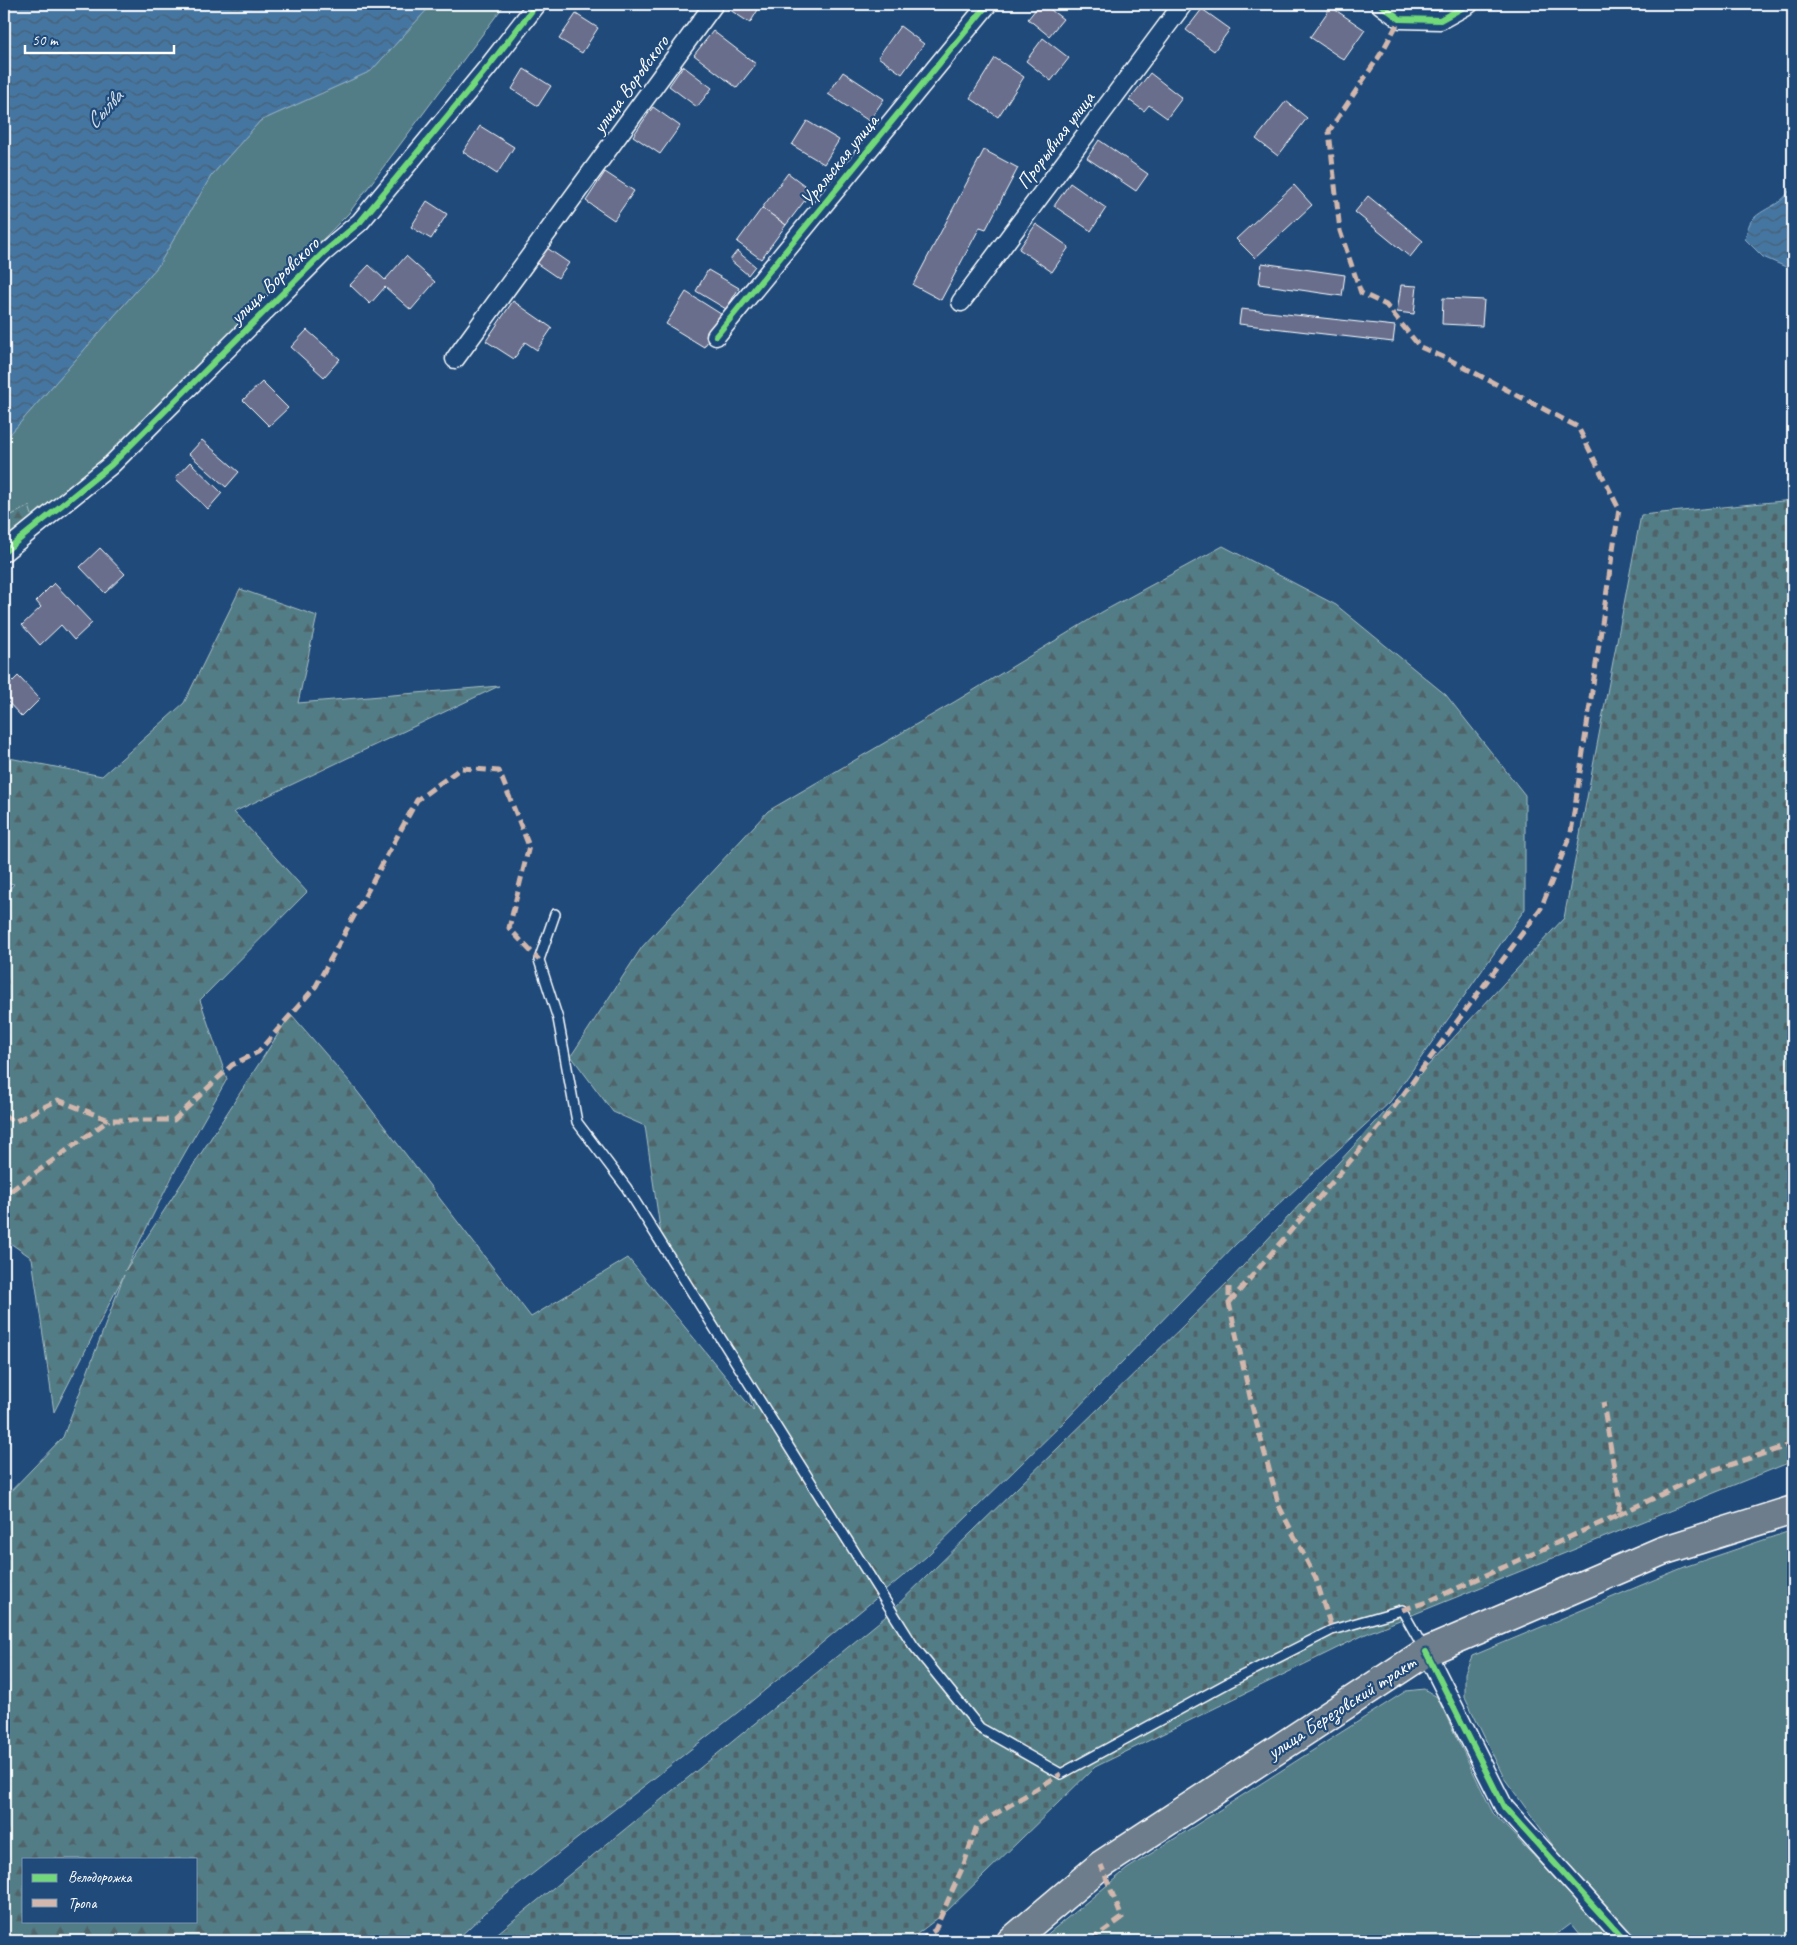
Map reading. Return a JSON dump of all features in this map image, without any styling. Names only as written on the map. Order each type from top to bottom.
[{"type":"main road","name":"улица Березовский тракт","points":[[1011,1941],[1101,1865],[1426,1652],[1662,1551],[1793,1510]]},
{"type":"street","name":"улица Воровского","points":[[4,552],[111,464],[324,252],[360,222],[488,67],[537,4]]},
{"type":"street","name":"улица Воровского","points":[[455,358],[714,4]]},
{"type":"street","name":"Уральская улица","points":[[716,336],[988,4]]},
{"type":"street","name":"Прорывная улица","points":[[961,302],[1183,4]]},
{"type":"street","points":[[1380,4],[1400,18],[1440,20],[1469,4]]},
{"type":"street","points":[[1426,1652],[1504,1807],[1625,1941]]},
{"type":"lane","points":[[555,914],[539,960],[558,1019],[577,1122],[626,1187],[913,1646],[980,1728],[1060,1774],[1220,1687],[1332,1630],[1402,1610],[1426,1652]]},
{"type":"shaded area","points":[[1385,4],[1458,4],[1440,14],[1401,15]]},
{"type":"green space","points":[[432,4],[505,4],[349,213],[107,457],[33,518],[28,507],[4,519],[4,441],[158,266],[211,176],[260,121],[371,71]]},
{"type":"green space","points":[[1793,500],[1793,1461],[1370,1632],[1095,1767],[947,1911],[908,1941],[488,1941],[885,1617],[1231,1279],[1564,918],[1641,515]]},
{"type":"green space","points":[[29,506],[33,518],[4,544],[4,519]]},
{"type":"green space","points":[[1223,546],[1336,605],[1446,695],[1525,795],[1525,909],[1390,1102],[1236,1244],[1066,1420],[926,1557],[742,1709],[498,1901],[455,1941],[4,1941],[4,1498],[63,1437],[124,1275],[54,1412],[32,1258],[4,1239],[4,895],[14,884],[4,882],[4,757],[102,776],[184,703],[240,589],[317,616],[298,703],[499,686],[234,812],[307,892],[200,1000],[227,1079],[178,1165],[125,1271],[291,1014],[350,1082],[531,1317],[628,1258],[754,1411],[742,1371],[661,1235],[645,1126],[613,1112],[571,1056],[642,947],[768,811],[956,701],[1102,612]]},
{"type":"green space","points":[[1793,1530],[1793,1941],[1639,1941],[1557,1851],[1504,1778],[1465,1697],[1465,1673],[1472,1656],[1687,1566]]},
{"type":"green space","points":[[1424,1689],[1437,1697],[1493,1813],[1614,1941],[1584,1941],[1570,1924],[1547,1941],[1039,1941],[1127,1869],[1406,1691]]},
{"type":"water","name":"Сы́лва","points":[[7,4],[432,4],[371,71],[260,121],[211,176],[158,266],[4,441],[4,7]]},
{"type":"water","points":[[1793,182],[1793,273],[1786,267],[1763,257],[1745,239],[1752,220],[1781,201],[1790,190]]},
{"type":"building","points":[[730,4],[753,4],[759,8],[750,23],[727,8]]},
{"type":"building","points":[[1040,4],[1043,4],[1063,19],[1049,36],[1028,19]]},
{"type":"building","points":[[1331,7],[1365,30],[1344,60],[1310,37]]},
{"type":"building","points":[[1202,9],[1230,29],[1214,51],[1186,30]]},
{"type":"building","points":[[576,14],[598,28],[582,53],[559,39]]},
{"type":"building","points":[[900,26],[924,44],[902,74],[878,57]]},
{"type":"building","points":[[713,31],[756,64],[737,88],[694,55]]},
{"type":"building","points":[[1043,38],[1069,58],[1051,81],[1026,61]]},
{"type":"building","points":[[995,58],[1024,77],[998,117],[970,98]]},
{"type":"building","points":[[683,66],[712,88],[697,107],[669,86]]},
{"type":"building","points":[[524,69],[551,86],[538,106],[512,89]]},
{"type":"building","points":[[843,72],[884,99],[869,121],[828,94]]},
{"type":"building","points":[[1150,73],[1182,98],[1167,118],[1149,105],[1144,111],[1129,100]]},
{"type":"building","points":[[1286,101],[1307,118],[1278,156],[1256,139]]},
{"type":"building","points":[[653,107],[680,126],[660,154],[633,136]]},
{"type":"building","points":[[807,121],[839,140],[824,164],[792,145]]},
{"type":"building","points":[[480,126],[514,147],[497,174],[463,152]]},
{"type":"building","points":[[1099,140],[1148,174],[1136,191],[1087,158]]},
{"type":"building","points":[[984,150],[1018,168],[986,229],[980,227],[941,300],[913,285]]},
{"type":"building","points":[[605,172],[634,191],[614,220],[586,201]]},
{"type":"building","points":[[788,173],[812,191],[786,225],[762,208]]},
{"type":"building","points":[[1070,183],[1106,208],[1091,231],[1054,206]]},
{"type":"building","points":[[1294,185],[1312,205],[1255,258],[1236,239]]},
{"type":"building","points":[[1368,196],[1423,241],[1410,257],[1355,212]]},
{"type":"building","points":[[427,201],[447,214],[431,239],[411,227]]},
{"type":"building","points":[[762,208],[786,225],[761,259],[737,242]]},
{"type":"building","points":[[1036,224],[1069,247],[1052,272],[1019,249]]},
{"type":"building","points":[[547,248],[569,263],[558,278],[536,263]]},
{"type":"building","points":[[737,251],[755,266],[748,275],[730,260]]},
{"type":"building","points":[[406,256],[435,282],[411,310],[385,287],[370,304],[350,285],[369,265],[385,280]]},
{"type":"building","points":[[1262,263],[1345,275],[1342,296],[1259,284]]},
{"type":"building","points":[[708,270],[739,288],[726,309],[696,291]]},
{"type":"building","points":[[1401,285],[1417,286],[1414,314],[1397,312]]},
{"type":"building","points":[[686,292],[724,316],[704,347],[666,324]]},
{"type":"building","points":[[1443,298],[1484,300],[1482,326],[1442,324]]},
{"type":"building","points":[[513,301],[552,328],[537,350],[525,342],[514,359],[486,341]]},
{"type":"building","points":[[1241,309],[1395,326],[1393,342],[1239,324]]},
{"type":"building","points":[[307,330],[340,359],[324,377],[291,347]]},
{"type":"building","points":[[262,382],[288,408],[269,426],[243,400]]},
{"type":"building","points":[[202,440],[239,472],[226,487],[189,454]]},
{"type":"building","points":[[190,462],[222,493],[208,509],[175,478]]},
{"type":"building","points":[[100,548],[125,574],[105,593],[80,567]]},
{"type":"building","points":[[54,583],[92,623],[74,640],[61,625],[40,645],[22,625],[41,607],[36,601]]},
{"type":"building","points":[[18,676],[40,699],[22,717],[4,698],[4,690]]},
{"type":"marked path","points":[[1229,1303],[1380,1126],[1541,908],[1571,833],[1619,509],[1578,427],[1450,360],[1420,347],[1386,305],[1361,293],[1340,231],[1329,131],[1382,52],[1400,19]]},
{"type":"marked path","points":[[4,1115],[14,1122],[58,1100],[109,1120],[174,1120],[232,1065],[258,1052],[316,986],[417,800],[461,768],[499,771],[529,846],[509,928],[539,960]]},
{"type":"marked path","points":[[4,1265],[9,1192],[109,1120]]},
{"type":"marked path","points":[[1229,1287],[1229,1303],[1253,1410],[1279,1506],[1316,1579],[1332,1630]]},
{"type":"marked path","points":[[1402,1610],[1427,1602],[1618,1515],[1620,1504],[1603,1402]]},
{"type":"marked path","points":[[1618,1515],[1711,1471],[1793,1444]]},
{"type":"marked path","points":[[920,1941],[935,1930],[964,1864],[977,1825],[1061,1774]]},
{"type":"marked path","points":[[1090,1941],[1122,1918],[1101,1865]]},
{"type":"cycle path","points":[[4,552],[111,465],[324,252],[360,222],[488,67],[537,4]]},
{"type":"cycle path","points":[[716,336],[988,4]]},
{"type":"cycle path","points":[[1380,4],[1400,19],[1440,20],[1469,4]]},
{"type":"cycle path","points":[[1426,1652],[1504,1807],[1625,1941]]}]
